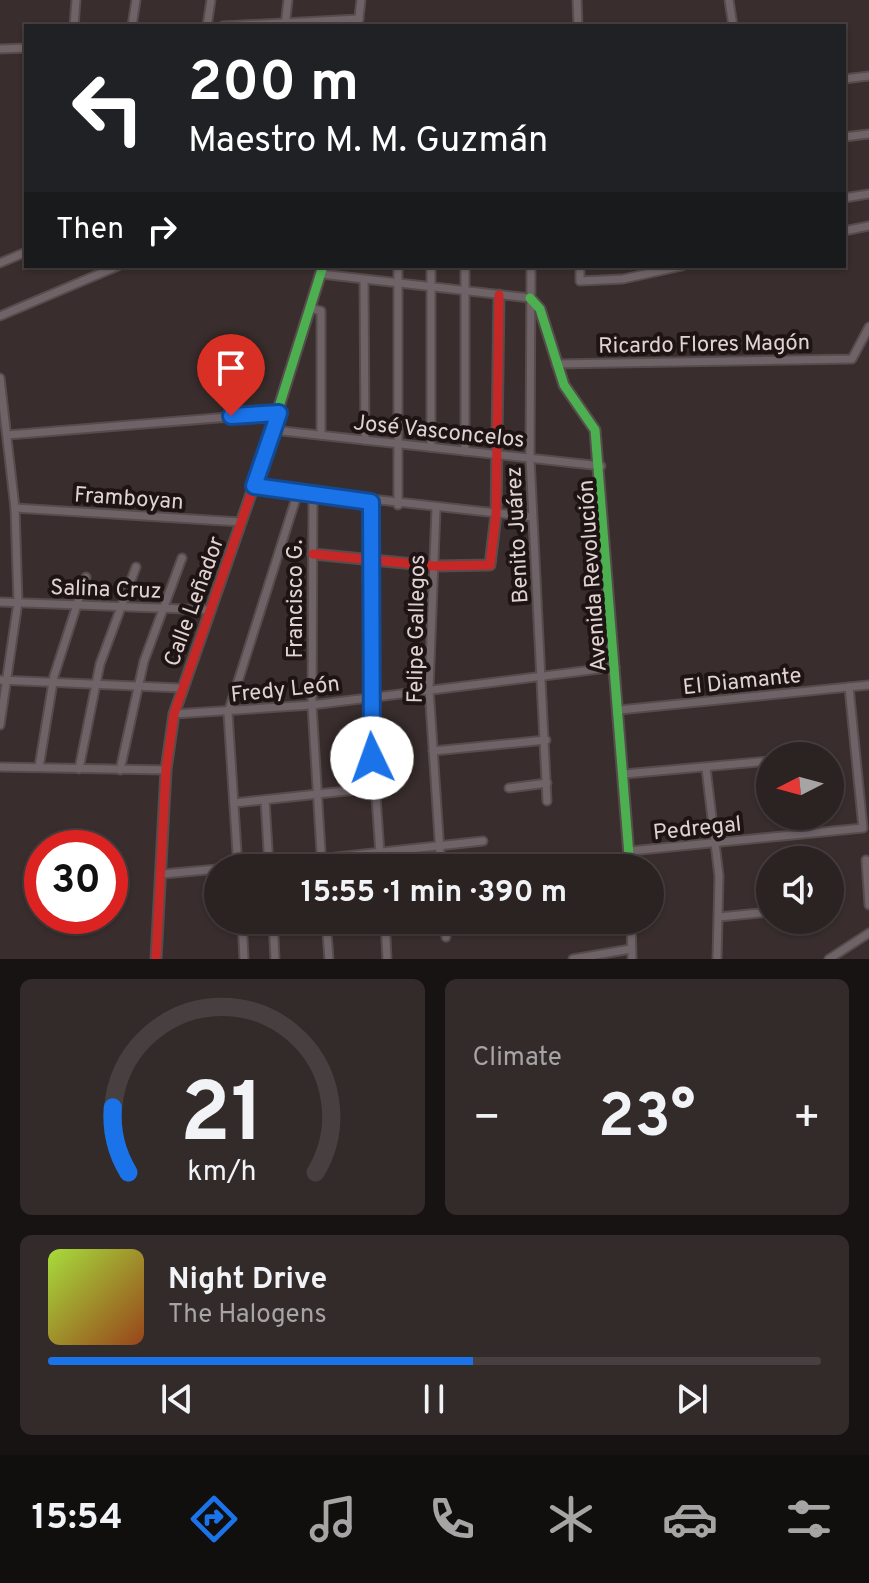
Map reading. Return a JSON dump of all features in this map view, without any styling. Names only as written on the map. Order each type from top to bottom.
[{"type":"street","points":[[74,24],[76,0]]},
{"type":"street","points":[[132,24],[136,0]]},
{"type":"street","points":[[207,24],[211,0]]},
{"type":"street","points":[[288,0],[285,24],[358,22],[361,0]]},
{"type":"street","points":[[577,0],[578,24]]},
{"type":"street","points":[[729,0],[733,24]]},
{"type":"street","points":[[0,49],[24,48]]},
{"type":"street","points":[[846,79],[869,76]]},
{"type":"street","points":[[846,137],[869,134]]},
{"type":"street","points":[[846,198],[869,194]]},
{"type":"street","points":[[846,231],[869,226]]},
{"type":"street","points":[[0,263],[24,253]]},
{"type":"street","points":[[0,316],[113,268]]},
{"type":"street","points":[[398,268],[398,505]]},
{"type":"street","points":[[431,268],[431,447]]},
{"type":"street","points":[[465,268],[465,451]]},
{"type":"street","name":"Benito Juárez","points":[[531,268],[530,458],[547,801]]},
{"type":"street","points":[[580,268],[580,281],[623,279],[673,268]]},
{"type":"street","points":[[322,270],[364,280],[530,298]]},
{"type":"street","name":"Calle Leñador","points":[[156,959],[166,770],[180,688],[279,413],[322,270]]},
{"type":"street","points":[[364,280],[365,440]]},
{"type":"street","points":[[313,554],[434,566],[490,565],[498,455],[499,295]]},
{"type":"street","name":"Avenida Revolución","points":[[530,298],[540,309],[564,385],[595,430],[601,466],[630,851]]},
{"type":"street","points":[[310,308],[321,311],[321,435]]},
{"type":"street","name":"Ricardo Flores Magón","points":[[556,364],[852,359],[869,327]]},
{"type":"street","points":[[0,378],[15,508],[18,602],[3,680],[0,725]]},
{"type":"street","points":[[7,435],[279,413]]},
{"type":"street","name":"José Vasconcelos","points":[[273,430],[601,466]]},
{"type":"street","points":[[254,486],[371,502],[532,517]]},
{"type":"street","points":[[236,854],[228,713],[298,492]]},
{"type":"street","name":"Francisco G.","points":[[313,494],[312,705],[321,854]]},
{"type":"street","points":[[371,502],[369,696],[380,853]]},
{"type":"street","name":"Framboyan","points":[[15,508],[241,522]]},
{"type":"street","name":"Felipe Gallegos","points":[[436,509],[429,688],[440,854]]},
{"type":"street","points":[[120,770],[137,686],[182,558]]},
{"type":"street","points":[[79,769],[95,684],[136,567]]},
{"type":"street","points":[[39,767],[53,682],[86,577]]},
{"type":"street","name":"Salina Cruz","points":[[0,602],[210,610]]},
{"type":"street","name":"Fredy León","points":[[174,714],[228,713],[312,705],[615,667]]},
{"type":"street","points":[[3,680],[180,688]]},
{"type":"street","name":"El Diamante","points":[[619,710],[869,685]]},
{"type":"street","name":"Pedregal","points":[[630,851],[863,828],[849,687]]},
{"type":"street","points":[[433,751],[546,740]]},
{"type":"street","points":[[624,774],[756,763]]},
{"type":"street","points":[[0,767],[166,770]]},
{"type":"street","points":[[706,768],[719,917],[717,959]]},
{"type":"street","points":[[509,788],[547,783]]},
{"type":"street","points":[[234,803],[374,788]]},
{"type":"street","points":[[265,800],[268,854]]},
{"type":"street","points":[[375,854],[483,841]]},
{"type":"street","points":[[866,860],[869,905]]},
{"type":"street","points":[[162,874],[204,870]]},
{"type":"street","points":[[719,917],[756,913]]},
{"type":"street","points":[[829,959],[869,933]]},
{"type":"street","points":[[243,934],[244,959]]},
{"type":"street","points":[[274,934],[275,959]]},
{"type":"street","points":[[327,934],[329,959]]},
{"type":"street","points":[[386,934],[387,959]]},
{"type":"street","points":[[631,934],[632,959]]},
{"type":"street","points":[[573,959],[631,949]]},
{"type":"traffic: fast","points":[[258,474],[322,268]]},
{"type":"traffic: fast","points":[[530,298],[540,309],[564,385],[595,430],[629,854]]},
{"type":"traffic: jam","points":[[313,554],[434,566],[490,565],[496,515],[499,295]]},
{"type":"traffic: jam","points":[[156,959],[166,770],[174,714],[258,474]]},
{"type":"route","points":[[231,416],[279,413],[254,486],[371,502],[369,696],[372,758]]}]
